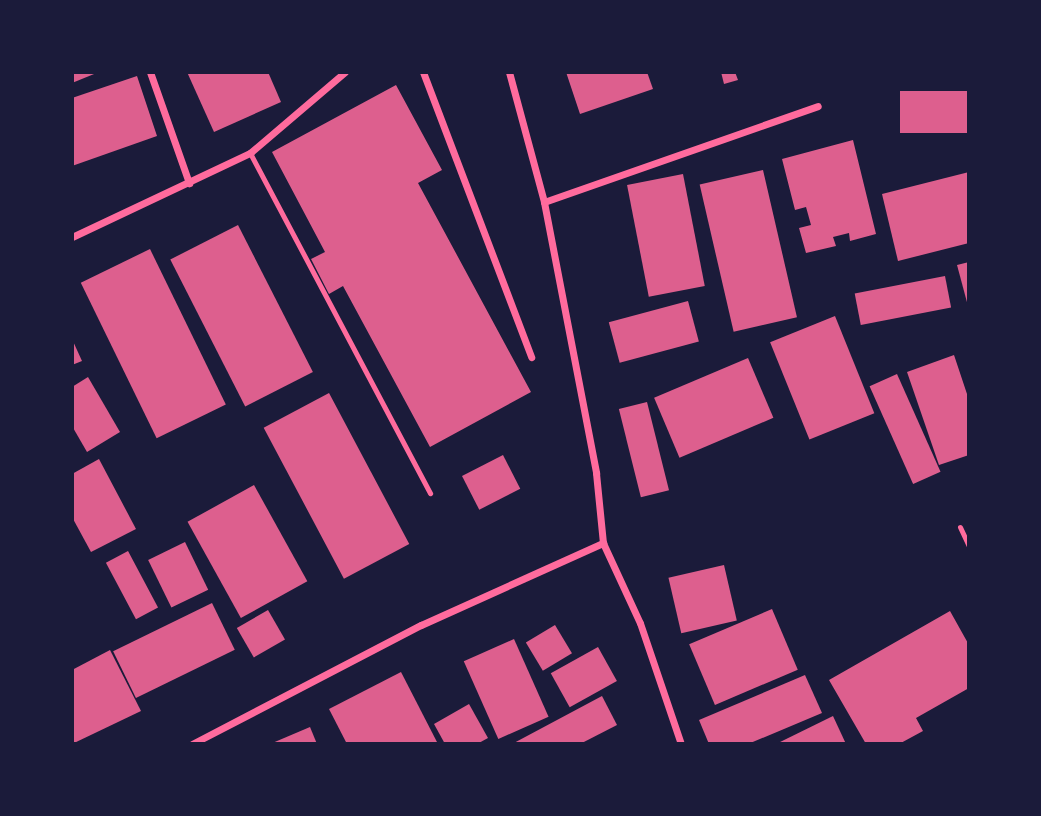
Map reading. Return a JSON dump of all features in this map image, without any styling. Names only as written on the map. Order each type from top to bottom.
[{"type":"street","points":[[150,72],[189,183]]},
{"type":"street","points":[[72,237],[250,153],[345,72]]},
{"type":"street","points":[[424,72],[531,357]]},
{"type":"street","points":[[509,72],[544,202],[596,473],[603,543],[640,623],[681,744]]},
{"type":"street","points":[[544,202],[818,106]]},
{"type":"street","points":[[192,744],[421,625],[603,543]]},
{"type":"lane","points":[[250,153],[430,494]]},
{"type":"lane","points":[[960,527],[969,546]]},
{"type":"building","points":[[72,72],[99,72],[72,83]]},
{"type":"building","points":[[187,72],[268,72],[281,102],[214,132]]},
{"type":"building","points":[[566,72],[647,72],[653,89],[580,114]]},
{"type":"building","points":[[721,72],[735,72],[738,80],[724,84]]},
{"type":"building","points":[[137,76],[157,136],[72,166],[72,98]]},
{"type":"building","points":[[396,85],[442,170],[418,183],[531,392],[430,447],[343,286],[329,294],[311,259],[325,252],[272,152]]},
{"type":"building","points":[[900,91],[969,91],[969,133],[900,133]]},
{"type":"building","points":[[853,140],[876,234],[850,241],[849,233],[833,237],[836,246],[806,253],[799,228],[811,225],[806,207],[795,210],[782,159]]},
{"type":"building","points":[[763,170],[797,317],[734,332],[700,185]]},
{"type":"building","points":[[969,172],[969,243],[898,261],[882,194]]},
{"type":"building","points":[[683,174],[705,286],[649,297],[627,185]]},
{"type":"building","points":[[238,225],[313,372],[245,407],[170,260]]},
{"type":"building","points":[[150,249],[226,404],[157,438],[81,283]]},
{"type":"building","points":[[969,262],[969,306],[968,306],[957,265]]},
{"type":"building","points":[[945,276],[951,307],[861,325],[855,294]]},
{"type":"building","points":[[688,301],[699,342],[620,363],[609,322]]},
{"type":"building","points":[[835,316],[874,413],[809,440],[770,342]]},
{"type":"building","points":[[72,339],[82,361],[72,365]]},
{"type":"building","points":[[954,355],[969,400],[969,455],[939,465],[907,372]]},
{"type":"building","points":[[748,358],[773,418],[680,458],[654,398]]},
{"type":"building","points":[[897,374],[941,472],[913,484],[870,386]]},
{"type":"building","points":[[88,377],[120,432],[87,452],[72,426],[72,387]]},
{"type":"building","points":[[329,393],[409,544],[344,579],[264,428]]},
{"type":"building","points":[[647,402],[669,490],[641,497],[619,409]]},
{"type":"building","points":[[503,455],[520,489],[479,510],[462,476]]},
{"type":"building","points":[[99,459],[136,529],[91,552],[72,517],[72,474]]},
{"type":"building","points":[[254,485],[307,581],[241,618],[188,522]]},
{"type":"building","points":[[185,542],[208,590],[171,608],[148,560]]},
{"type":"building","points":[[128,551],[158,608],[136,619],[106,563]]},
{"type":"building","points":[[724,565],[737,621],[681,633],[668,578]]},
{"type":"building","points":[[212,603],[235,650],[136,698],[113,651]]},
{"type":"building","points":[[772,609],[798,670],[715,705],[689,644]]},
{"type":"building","points":[[268,610],[285,639],[254,657],[237,628]]},
{"type":"building","points":[[950,611],[969,645],[969,688],[916,718],[923,731],[899,744],[866,744],[829,680]]},
{"type":"building","points":[[555,625],[572,653],[543,671],[526,643]]},
{"type":"building","points":[[514,639],[549,717],[498,739],[464,661]]},
{"type":"building","points":[[598,647],[617,681],[570,707],[551,673]]},
{"type":"building","points":[[110,650],[141,711],[72,744],[72,670]]},
{"type":"building","points":[[401,672],[438,744],[347,744],[329,709]]},
{"type":"building","points":[[805,675],[822,713],[748,744],[709,744],[699,720]]},
{"type":"building","points":[[602,696],[617,725],[580,744],[512,744]]},
{"type":"building","points":[[469,704],[488,738],[477,744],[445,744],[434,724]]},
{"type":"building","points":[[833,716],[846,744],[776,744]]},
{"type":"building","points":[[310,727],[317,744],[270,744]]}]
